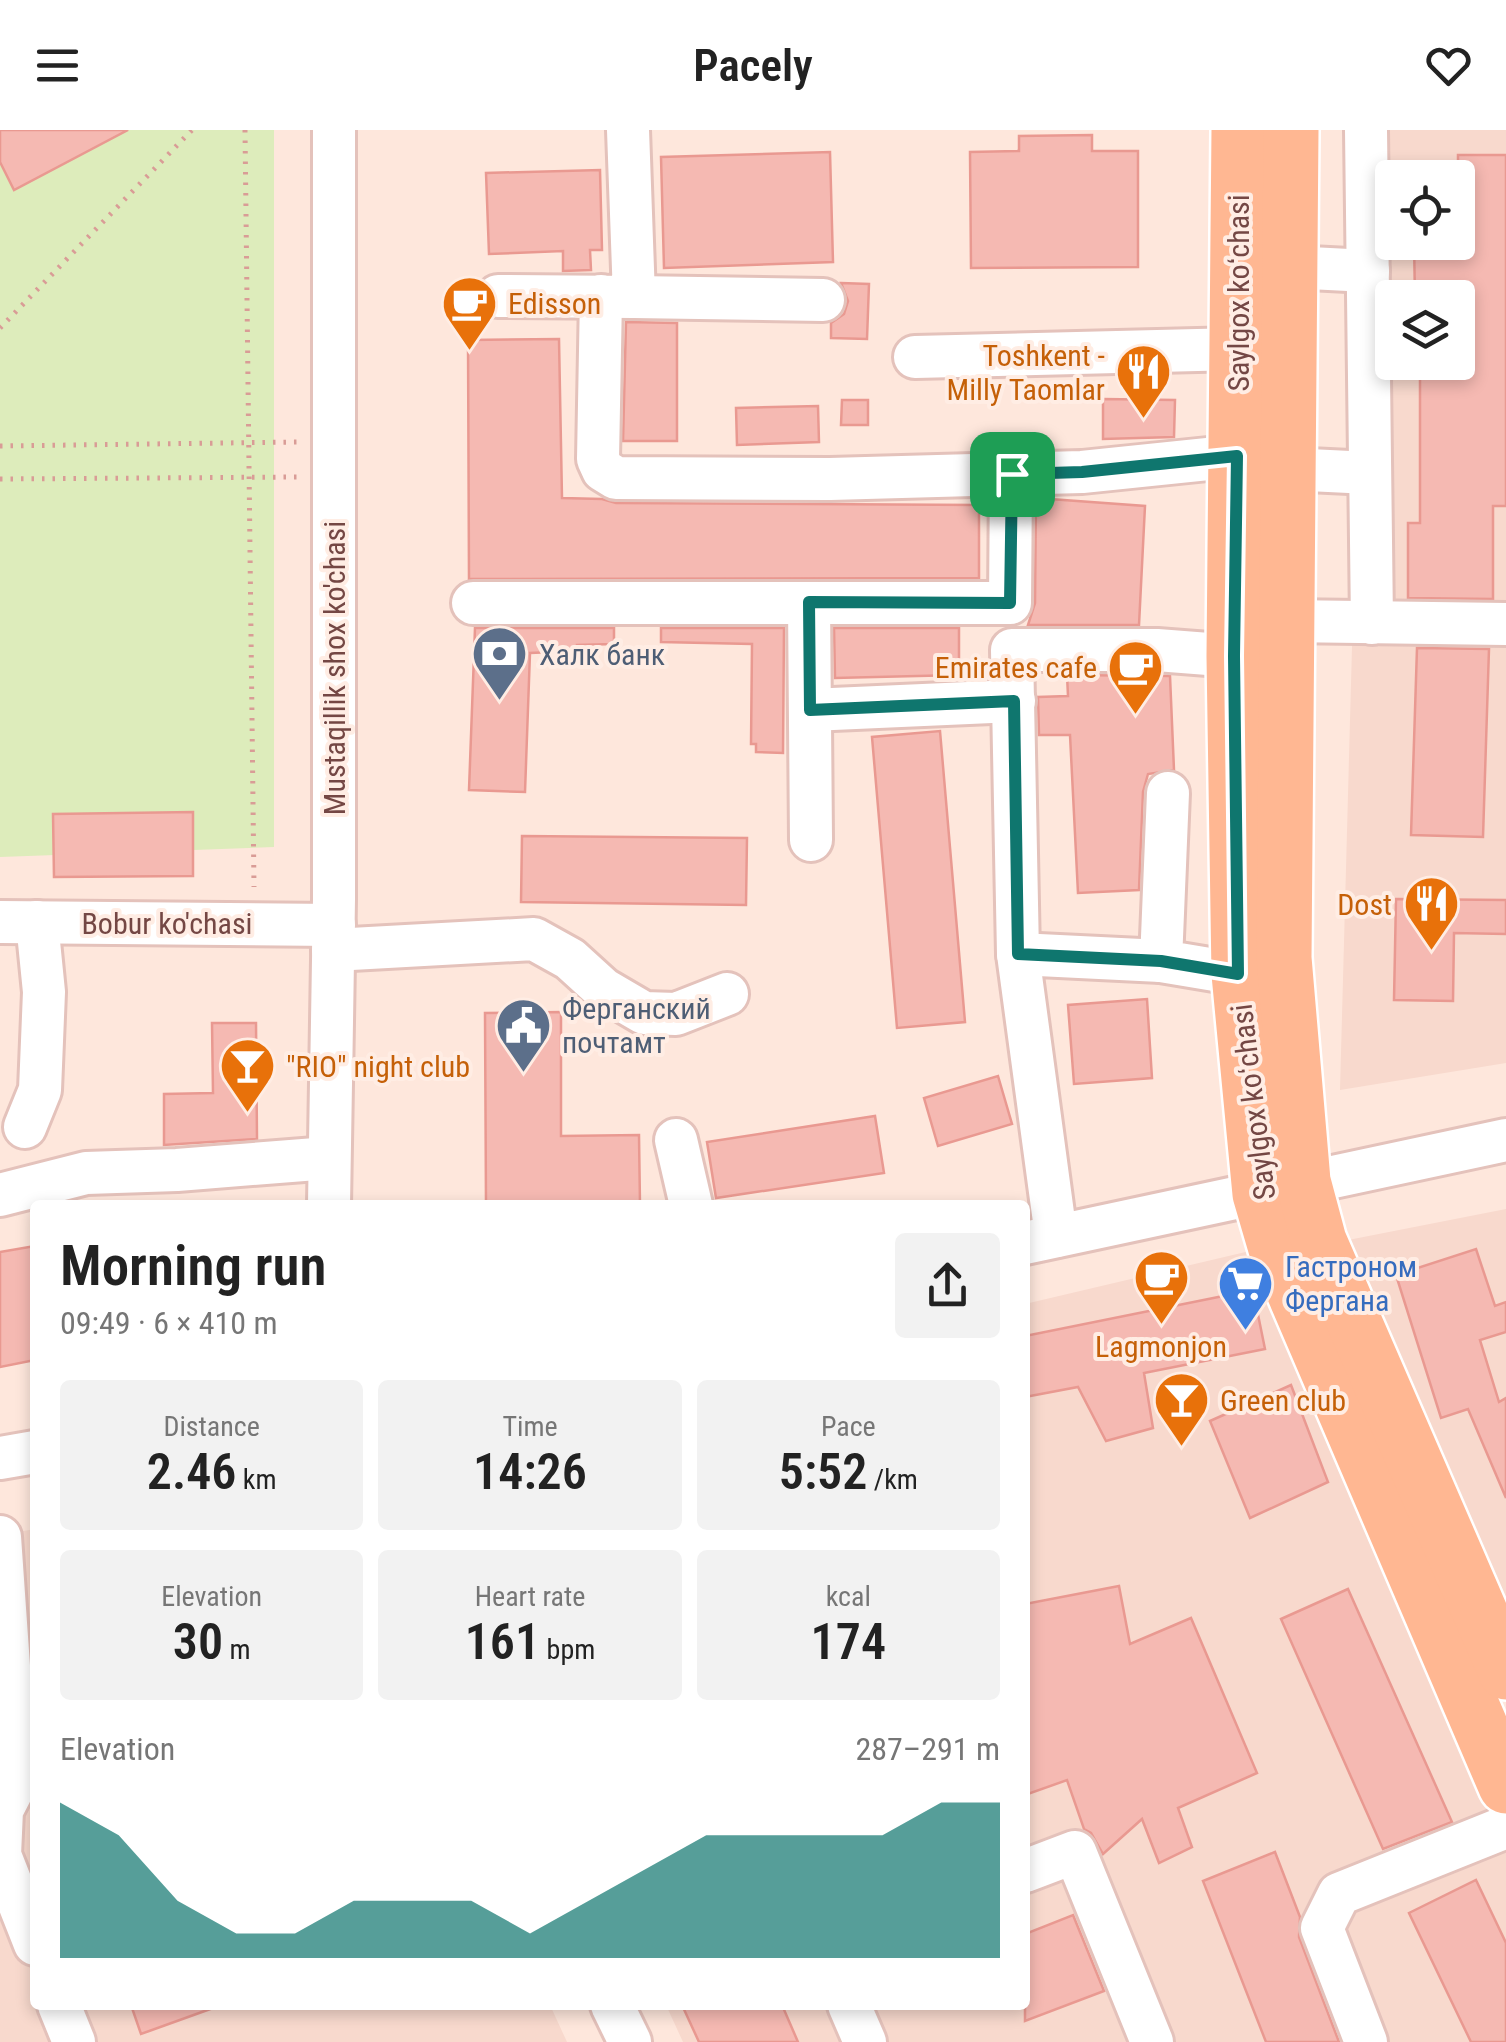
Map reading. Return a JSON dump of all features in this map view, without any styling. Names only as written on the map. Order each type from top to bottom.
[{"type":"main road","name":"Saylgox koʻchasi","points":[[1238,130],[1238,349],[1263,463],[1286,621],[1281,1187],[1277,1252],[1506,1786]]},
{"type":"main road","name":"Saylgox koʻchasi","points":[[1291,130],[1290,267],[1234,656],[1238,974],[1281,1187],[1319,1241],[1506,1672]]},
{"type":"street","name":"Mustaqillik shox ko'chasi","points":[[329,1200],[334,937],[334,130]]},
{"type":"street","points":[[628,130],[617,296],[598,459],[603,470],[616,478],[830,479],[1263,463],[1370,473]]},
{"type":"street","points":[[1366,130],[1372,623]]},
{"type":"street","points":[[1290,267],[1368,271]]},
{"type":"street","points":[[498,296],[824,300]]},
{"type":"street","points":[[916,357],[1238,349]]},
{"type":"street","points":[[1012,474],[1010,603],[1018,954],[1040,1240],[1506,1140]]},
{"type":"street","points":[[809,602],[812,840]]},
{"type":"street","points":[[473,603],[1010,603]]},
{"type":"street","points":[[1286,621],[1506,624]]},
{"type":"street","points":[[1012,650],[1157,650],[1234,656]]},
{"type":"street","points":[[810,710],[1014,701]]},
{"type":"street","points":[[1161,961],[1168,793]]},
{"type":"street","points":[[19,922],[44,992],[40,1090],[25,1127]]},
{"type":"street","name":"Bobur ko'chasi","points":[[19,922],[334,937],[534,939],[570,959],[602,989],[644,1012],[676,1014],[726,994]]},
{"type":"street","points":[[1018,954],[1161,961],[1238,974]]},
{"type":"street","points":[[676,1140],[690,1200]]},
{"type":"street","points":[[0,1195],[86,1173],[330,1158]]},
{"type":"street","points":[[0,1458],[30,1453]]},
{"type":"street","points":[[8,1551],[18,1781],[2,1810],[0,1856],[30,1931]]},
{"type":"street","points":[[1366,2042],[1322,1928],[1339,1894],[1506,1827]]},
{"type":"street","points":[[1030,1869],[1075,1852],[1139,2038]]},
{"type":"street","points":[[61,2010],[74,2042]]},
{"type":"street","points":[[614,2010],[630,2042]]},
{"type":"street","points":[[851,2010],[865,2042]]},
{"type":"path","points":[[0,328],[192,130]]},
{"type":"path","points":[[245,130],[254,898]]},
{"type":"path","points":[[0,446],[247,443],[334,460]]},
{"type":"path","points":[[0,479],[248,478],[334,460]]},
{"type":"shaded area","points":[[1366,130],[1506,130],[1506,1063],[1340,1090]]},
{"type":"shaded area","points":[[1506,1209],[1506,1617],[1338,1242]]},
{"type":"shaded area","points":[[1254,1250],[1506,1851],[1506,2042],[683,2042],[668,2010],[1030,2010],[1030,1303]]},
{"type":"shaded area","points":[[30,1530],[30,2010],[552,2010],[567,2042],[0,2042],[0,1535]]},
{"type":"green space","points":[[0,130],[274,130],[274,847],[0,857]]},
{"type":"building","points":[[0,130],[128,130],[14,190],[0,162]]},
{"type":"building","points":[[1092,135],[1092,151],[1138,151],[1138,267],[971,268],[970,152],[1019,151],[1019,136]]},
{"type":"building","points":[[830,152],[833,262],[664,268],[661,157]]},
{"type":"building","points":[[1458,155],[1506,155],[1506,506],[1493,506],[1493,599],[1408,598],[1408,523],[1420,523],[1420,380],[1475,380],[1475,280],[1415,280],[1414,260],[1475,260],[1475,160],[1458,160]]},
{"type":"building","points":[[600,170],[602,250],[590,250],[591,270],[563,271],[563,251],[489,254],[486,173]]},
{"type":"building","points":[[841,283],[869,284],[867,339],[831,338],[831,323],[844,314],[848,301]]},
{"type":"building","points":[[626,322],[677,323],[677,441],[623,441]]},
{"type":"building","points":[[559,339],[562,498],[616,503],[979,505],[979,578],[469,579],[468,340]]},
{"type":"building","points":[[1103,399],[1175,400],[1174,437],[1103,439]]},
{"type":"building","points":[[842,400],[868,400],[868,425],[841,425]]},
{"type":"building","points":[[818,406],[819,442],[737,445],[736,408]]},
{"type":"building","points":[[1036,498],[1145,506],[1139,625],[1028,625],[1035,603]]},
{"type":"building","name":"Халк банк","points":[[475,628],[614,628],[614,644],[577,645],[577,651],[530,653],[525,792],[469,790]]},
{"type":"building","points":[[661,628],[784,628],[783,753],[756,752],[756,744],[751,744],[752,644],[661,642]]},
{"type":"building","points":[[834,628],[959,628],[959,675],[835,678]]},
{"type":"building","points":[[1417,648],[1489,649],[1483,837],[1411,835]]},
{"type":"building","points":[[1067,675],[1170,676],[1174,770],[1148,774],[1143,792],[1139,890],[1078,893],[1070,735],[1039,735],[1038,697],[1068,696]]},
{"type":"building","points":[[940,731],[965,1022],[897,1028],[872,737]]},
{"type":"building","points":[[193,812],[193,876],[54,877],[53,814]]},
{"type":"building","points":[[522,836],[747,838],[746,905],[521,902]]},
{"type":"building","points":[[1396,899],[1506,900],[1506,934],[1454,933],[1453,1001],[1394,1000]]},
{"type":"building","points":[[1147,999],[1152,1078],[1074,1084],[1068,1005]]},
{"type":"building","name":"Ферганский почтамт","points":[[561,1012],[561,1136],[639,1135],[640,1200],[486,1200],[485,1013]]},
{"type":"building","points":[[212,1023],[256,1023],[257,1139],[164,1145],[164,1094],[213,1093]]},
{"type":"building","points":[[998,1076],[1012,1124],[938,1146],[924,1098]]},
{"type":"building","points":[[875,1116],[884,1173],[716,1198],[707,1142]]},
{"type":"building","points":[[30,1247],[30,1361],[0,1367],[0,1252]]},
{"type":"building","points":[[1476,1249],[1495,1306],[1506,1302],[1506,1332],[1480,1340],[1499,1402],[1506,1398],[1506,1498],[1468,1409],[1441,1418],[1396,1275]]},
{"type":"building","points":[[1253,1290],[1265,1349],[1144,1373],[1153,1428],[1106,1441],[1078,1387],[1030,1396],[1030,1335]]},
{"type":"building","points":[[1291,1385],[1328,1482],[1250,1518],[1210,1421]]},
{"type":"building","points":[[1119,1586],[1130,1644],[1191,1618],[1257,1773],[1178,1808],[1192,1847],[1159,1863],[1142,1819],[1103,1854],[1091,1833],[1084,1829],[1067,1780],[1030,1793],[1030,1603]]},
{"type":"building","points":[[1348,1589],[1452,1822],[1383,1849],[1281,1619]]},
{"type":"building","points":[[1275,1852],[1300,1917],[1299,1937],[1339,2042],[1266,2042],[1203,1881]]},
{"type":"building","points":[[1476,1880],[1506,1943],[1506,2042],[1471,2042],[1409,1913]]},
{"type":"building","points":[[1073,1915],[1104,1991],[1025,2021],[1025,2010],[1030,2010],[1030,1932]]},
{"type":"building","points":[[133,2010],[207,2010],[141,2034]]},
{"type":"building","points":[[684,2010],[784,2010],[798,2042],[699,2042]]},
{"type":"place","name":"Edisson","points":[[469,352]]},
{"type":"place","name":"Toshkent - Milly Taomlar","points":[[1144,421]]},
{"type":"place","name":"Халк банк","points":[[500,703]]},
{"type":"place","name":"Emirates cafe","points":[[1136,716]]},
{"type":"place","name":"Dost","points":[[1431,953]]},
{"type":"place","name":"Ферганский почтамт","points":[[523,1074]]},
{"type":"place","name":"\"RIO\" night club","points":[[247,1115]]},
{"type":"place","name":"Lagmonjon","points":[[1161,1327]]},
{"type":"place","name":"Гастроном Фергана","points":[[1246,1332]]},
{"type":"place","name":"Green club","points":[[1181,1449]]},
{"type":"route","points":[[1237,456],[1234,656],[1238,974],[1161,961],[1018,954],[1014,701],[810,710],[809,602],[1010,603],[1012,474],[1082,472],[1237,456]]}]
